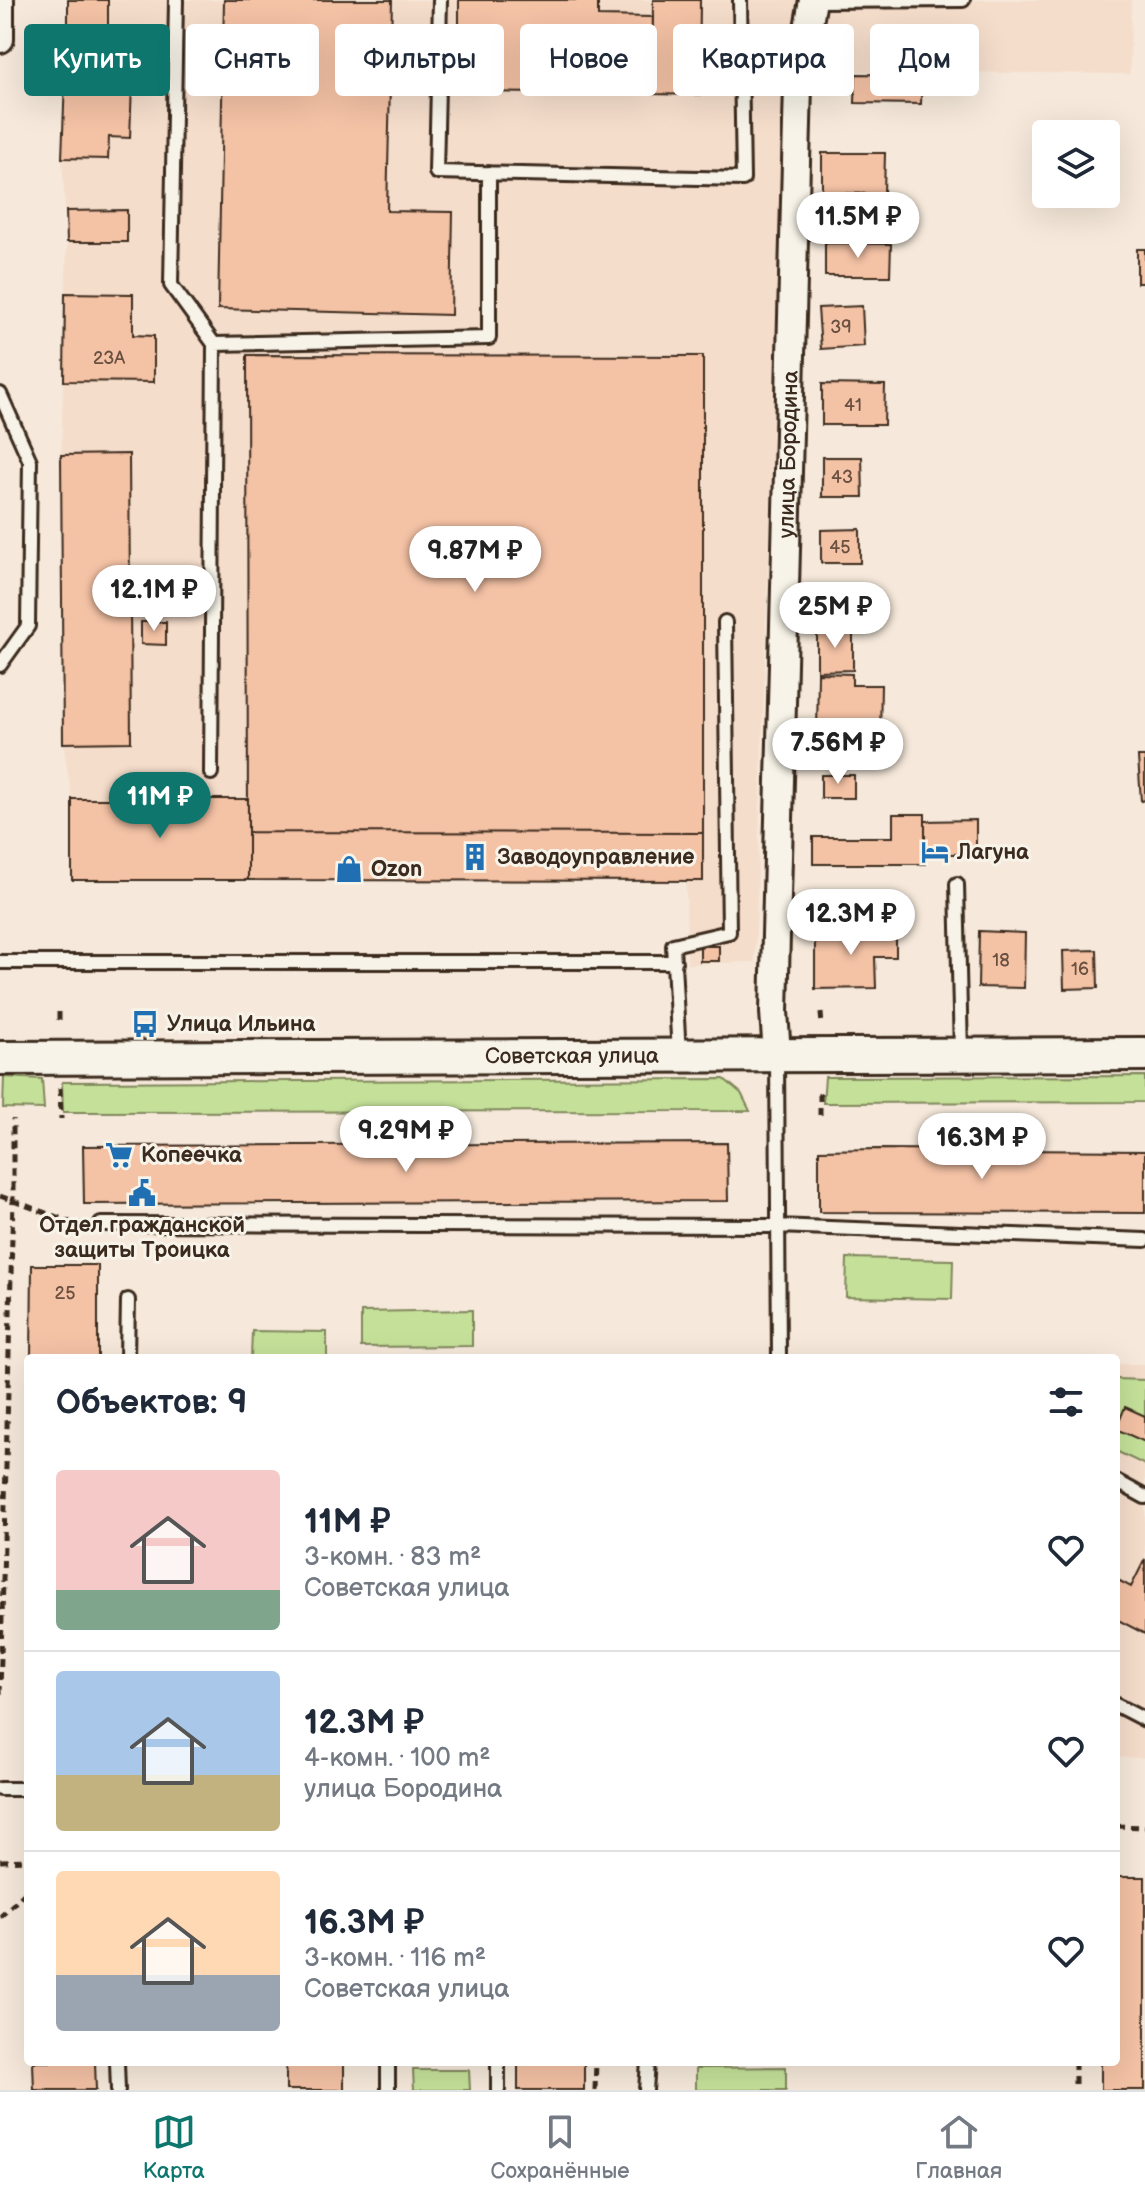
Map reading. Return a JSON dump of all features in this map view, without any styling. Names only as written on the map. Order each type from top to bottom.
[{"type":"street","points":[[0,0],[0,39]]},
{"type":"street","name":"улица Бородина","points":[[777,1054],[774,1012],[798,85],[813,1]]},
{"type":"street","name":"Советская улица","points":[[0,1058],[1145,1054]]},
{"type":"lane","points":[[176,0],[171,285],[214,344],[211,773]]},
{"type":"lane","points":[[440,0],[436,172],[743,179],[740,0]]},
{"type":"lane","points":[[813,1],[963,0]]},
{"type":"lane","points":[[214,344],[489,338],[489,173]]},
{"type":"lane","points":[[0,394],[30,461],[28,626],[0,665]]},
{"type":"lane","points":[[679,1055],[673,945],[729,932],[725,622]]},
{"type":"lane","points":[[957,884],[961,1054]]},
{"type":"lane","points":[[0,962],[675,962]]},
{"type":"lane","points":[[777,1054],[779,1354]]},
{"type":"lane","points":[[101,1224],[777,1226],[1145,1240]]},
{"type":"lane","points":[[127,1354],[128,1300]]},
{"type":"lane","points":[[1120,1483],[1145,1497]]},
{"type":"lane","points":[[1120,1707],[1145,1720]]},
{"type":"lane","points":[[0,1789],[24,1789]]},
{"type":"lane","points":[[117,2066],[118,2090]]},
{"type":"lane","points":[[388,2066],[388,2090]]},
{"type":"lane","points":[[498,2066],[498,2090]]},
{"type":"lane","points":[[646,2090],[648,2066]]},
{"type":"path","points":[[0,1694],[13,1119]]},
{"type":"path","points":[[0,1196],[73,1223]]},
{"type":"path","points":[[1120,1826],[1145,1827]]},
{"type":"path","points":[[0,1861],[24,1860]]},
{"type":"path","points":[[0,1917],[24,1894]]},
{"type":"path","points":[[595,2090],[596,2066]]},
{"type":"path","points":[[1075,2066],[1075,2090]]},
{"type":"shaded area","points":[[68,0],[798,0],[799,24],[673,24],[673,96],[784,96],[755,962],[687,964],[686,881],[72,880],[72,799],[63,743],[61,455],[67,242],[62,158],[64,96],[170,96],[170,24],[67,24]]},
{"type":"shaded area","points":[[818,0],[1131,0],[1130,74],[979,73],[979,24],[870,24],[870,71],[854,71],[854,24],[818,24]]},
{"type":"shaded area","points":[[1120,1364],[1145,1364],[1145,1758],[1120,1757]]},
{"type":"green space","points":[[1145,1076],[1145,1102],[823,1103],[825,1077]]},
{"type":"green space","points":[[4,1077],[42,1079],[44,1109],[3,1108]]},
{"type":"green space","points":[[724,1079],[741,1093],[750,1111],[63,1112],[62,1082]]},
{"type":"green space","points":[[847,1258],[953,1260],[952,1299],[846,1297]]},
{"type":"green space","points":[[472,1310],[472,1346],[361,1347],[361,1312]]},
{"type":"green space","points":[[252,1331],[327,1332],[327,1354],[251,1354]]},
{"type":"green space","points":[[1120,1379],[1145,1380],[1145,1465],[1120,1453]]},
{"type":"green space","points":[[786,2067],[786,2090],[696,2090],[696,2068]]},
{"type":"green space","points":[[413,2070],[469,2070],[470,2090],[414,2090]]},
{"type":"building","points":[[68,0],[108,0],[108,24],[68,24]]},
{"type":"building","points":[[224,0],[392,0],[391,24],[335,24],[335,96],[390,96],[387,211],[453,212],[451,315],[218,309],[222,96],[319,96],[319,24],[224,24]]},
{"type":"building","points":[[459,0],[598,0],[598,16],[653,17],[653,24],[520,24],[520,93],[504,92],[504,24],[459,24]]},
{"type":"building","points":[[653,0],[700,0],[700,24],[673,24],[673,94],[657,94],[657,24],[653,24]]},
{"type":"building","points":[[856,74],[870,74],[870,96],[921,96],[921,104],[855,103]]},
{"type":"building","points":[[64,96],[132,96],[130,138],[109,137],[108,159],[62,158]]},
{"type":"building","points":[[822,153],[885,153],[884,194],[822,193]]},
{"type":"building","points":[[127,210],[127,242],[67,242],[66,211]]},
{"type":"building","points":[[825,243],[891,244],[890,276],[825,276]]},
{"type":"building","points":[[1137,249],[1145,249],[1145,283],[1137,283]]},
{"type":"building","points":[[65,293],[133,294],[133,335],[154,336],[154,382],[64,381]]},
{"type":"building","points":[[862,306],[864,346],[821,349],[818,308]]},
{"type":"building","points":[[247,355],[703,356],[703,833],[248,832]]},
{"type":"building","points":[[822,384],[885,385],[884,425],[822,425]]},
{"type":"building","points":[[129,454],[131,742],[63,743],[61,455]]},
{"type":"building","points":[[822,457],[862,457],[863,497],[822,497]]},
{"type":"building","points":[[860,529],[860,563],[821,563],[821,530]]},
{"type":"building","points":[[141,622],[166,622],[166,645],[141,644]]},
{"type":"building","points":[[817,628],[853,629],[853,670],[817,671]]},
{"type":"building","points":[[818,673],[852,674],[852,685],[881,685],[880,735],[817,734]]},
{"type":"building","points":[[1138,757],[1145,757],[1145,800],[1141,801]]},
{"type":"building","points":[[821,775],[854,775],[854,798],[821,798]]},
{"type":"building","points":[[72,799],[248,799],[248,880],[72,880]]},
{"type":"building","points":[[893,814],[925,814],[925,864],[813,864],[813,837],[893,837]]},
{"type":"building","points":[[976,820],[976,854],[925,854],[925,821]]},
{"type":"building","name":"Заводоуправление","points":[[248,832],[703,833],[703,881],[248,880]]},
{"type":"building","points":[[896,929],[896,957],[875,957],[876,988],[815,989],[815,930]]},
{"type":"building","points":[[979,931],[1025,933],[1024,988],[978,987]]},
{"type":"building","points":[[700,946],[719,946],[719,961],[700,961]]},
{"type":"building","points":[[1097,950],[1098,988],[1064,989],[1063,951]]},
{"type":"building","points":[[727,1143],[728,1201],[84,1204],[83,1146]]},
{"type":"building","points":[[819,1150],[1145,1151],[1145,1213],[819,1212]]},
{"type":"building","points":[[32,1265],[98,1265],[98,1354],[31,1354]]},
{"type":"building","points":[[1125,1407],[1145,1416],[1145,1442],[1120,1431]]},
{"type":"building","points":[[1145,1559],[1145,1634],[1120,1621],[1120,1581],[1131,1587]]},
{"type":"building","points":[[1120,1877],[1145,1877],[1145,2090],[1101,2090],[1101,2066],[1120,2066]]},
{"type":"building","points":[[33,2066],[95,2066],[96,2090],[34,2090]]},
{"type":"building","points":[[286,2066],[344,2066],[344,2090],[286,2090]]},
{"type":"building","points":[[518,2066],[584,2066],[584,2090],[518,2090]]},
{"type":"place","name":"Лагуна","points":[[935,852]]},
{"type":"place","name":"Заводоуправление","points":[[475,857]]},
{"type":"place","name":"Ozon","points":[[349,869]]},
{"type":"place","name":"Улица Ильина","points":[[145,1024]]},
{"type":"place","name":"Копеечка","points":[[119,1155]]},
{"type":"place","name":"Отдел гражданской защиты Троицка","points":[[142,1193]]}]
